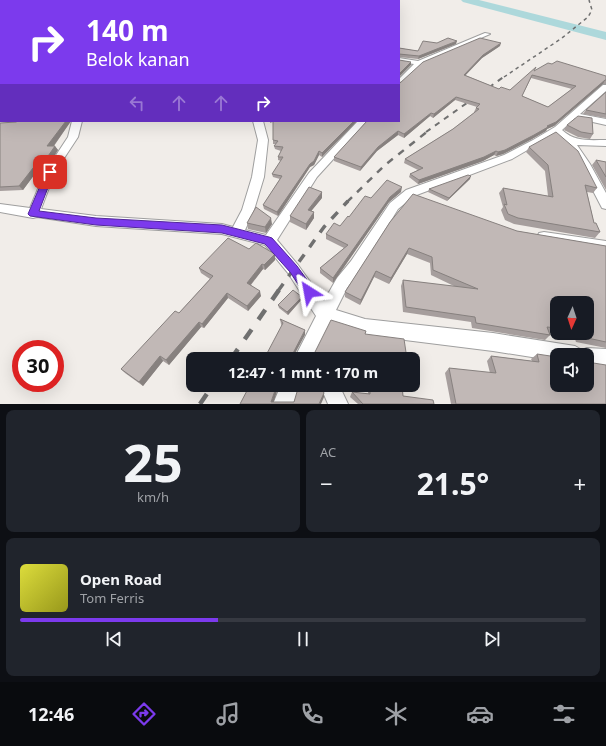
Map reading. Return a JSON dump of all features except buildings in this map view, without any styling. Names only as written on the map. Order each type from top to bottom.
[{"type":"street","points":[[52,0],[65,0]]},
{"type":"street","points":[[400,82],[419,63],[487,34]]},
{"type":"street","points":[[400,60],[419,63]]},
{"type":"street","points":[[308,352],[324,314],[342,283],[356,265],[394,206],[410,193],[508,157],[558,132],[573,116],[606,87]]},
{"type":"street","points":[[573,116],[606,122]]},
{"type":"street","points":[[33,214],[50,172],[73,137],[78,122]]},
{"type":"street","points":[[237,232],[248,210],[258,177],[262,140],[258,122]]},
{"type":"street","points":[[269,241],[313,175],[327,158],[363,122]]},
{"type":"street","points":[[558,132],[575,142],[593,144],[606,143]]},
{"type":"street","points":[[558,132],[578,153],[599,188],[606,205]]},
{"type":"street","points":[[410,193],[430,201]]},
{"type":"street","points":[[0,208],[33,214],[96,221],[222,229],[237,232],[269,241],[294,269],[324,314],[365,327],[493,342],[550,351]]},
{"type":"street","points":[[533,234],[606,246]]},
{"type":"street","points":[[594,357],[606,358]]},
{"type":"street","points":[[282,404],[288,392]]},
{"type":"street","points":[[332,392],[338,404]]},
{"type":"waterway","points":[[466,0],[518,12],[606,36]]},
{"type":"railway","points":[[504,77],[562,38],[588,17],[592,10],[589,0]]},
{"type":"railway","points":[[426,132],[505,76]]},
{"type":"railway","points":[[348,201],[385,165],[428,131]]},
{"type":"railway","points":[[278,291],[324,227],[348,201]]},
{"type":"railway","points":[[236,352],[279,290]]},
{"type":"railway","points":[[200,404],[208,392]]},
{"type":"route","points":[[50,172],[33,214],[96,221],[222,229],[269,241],[294,269],[309,292]]}]
